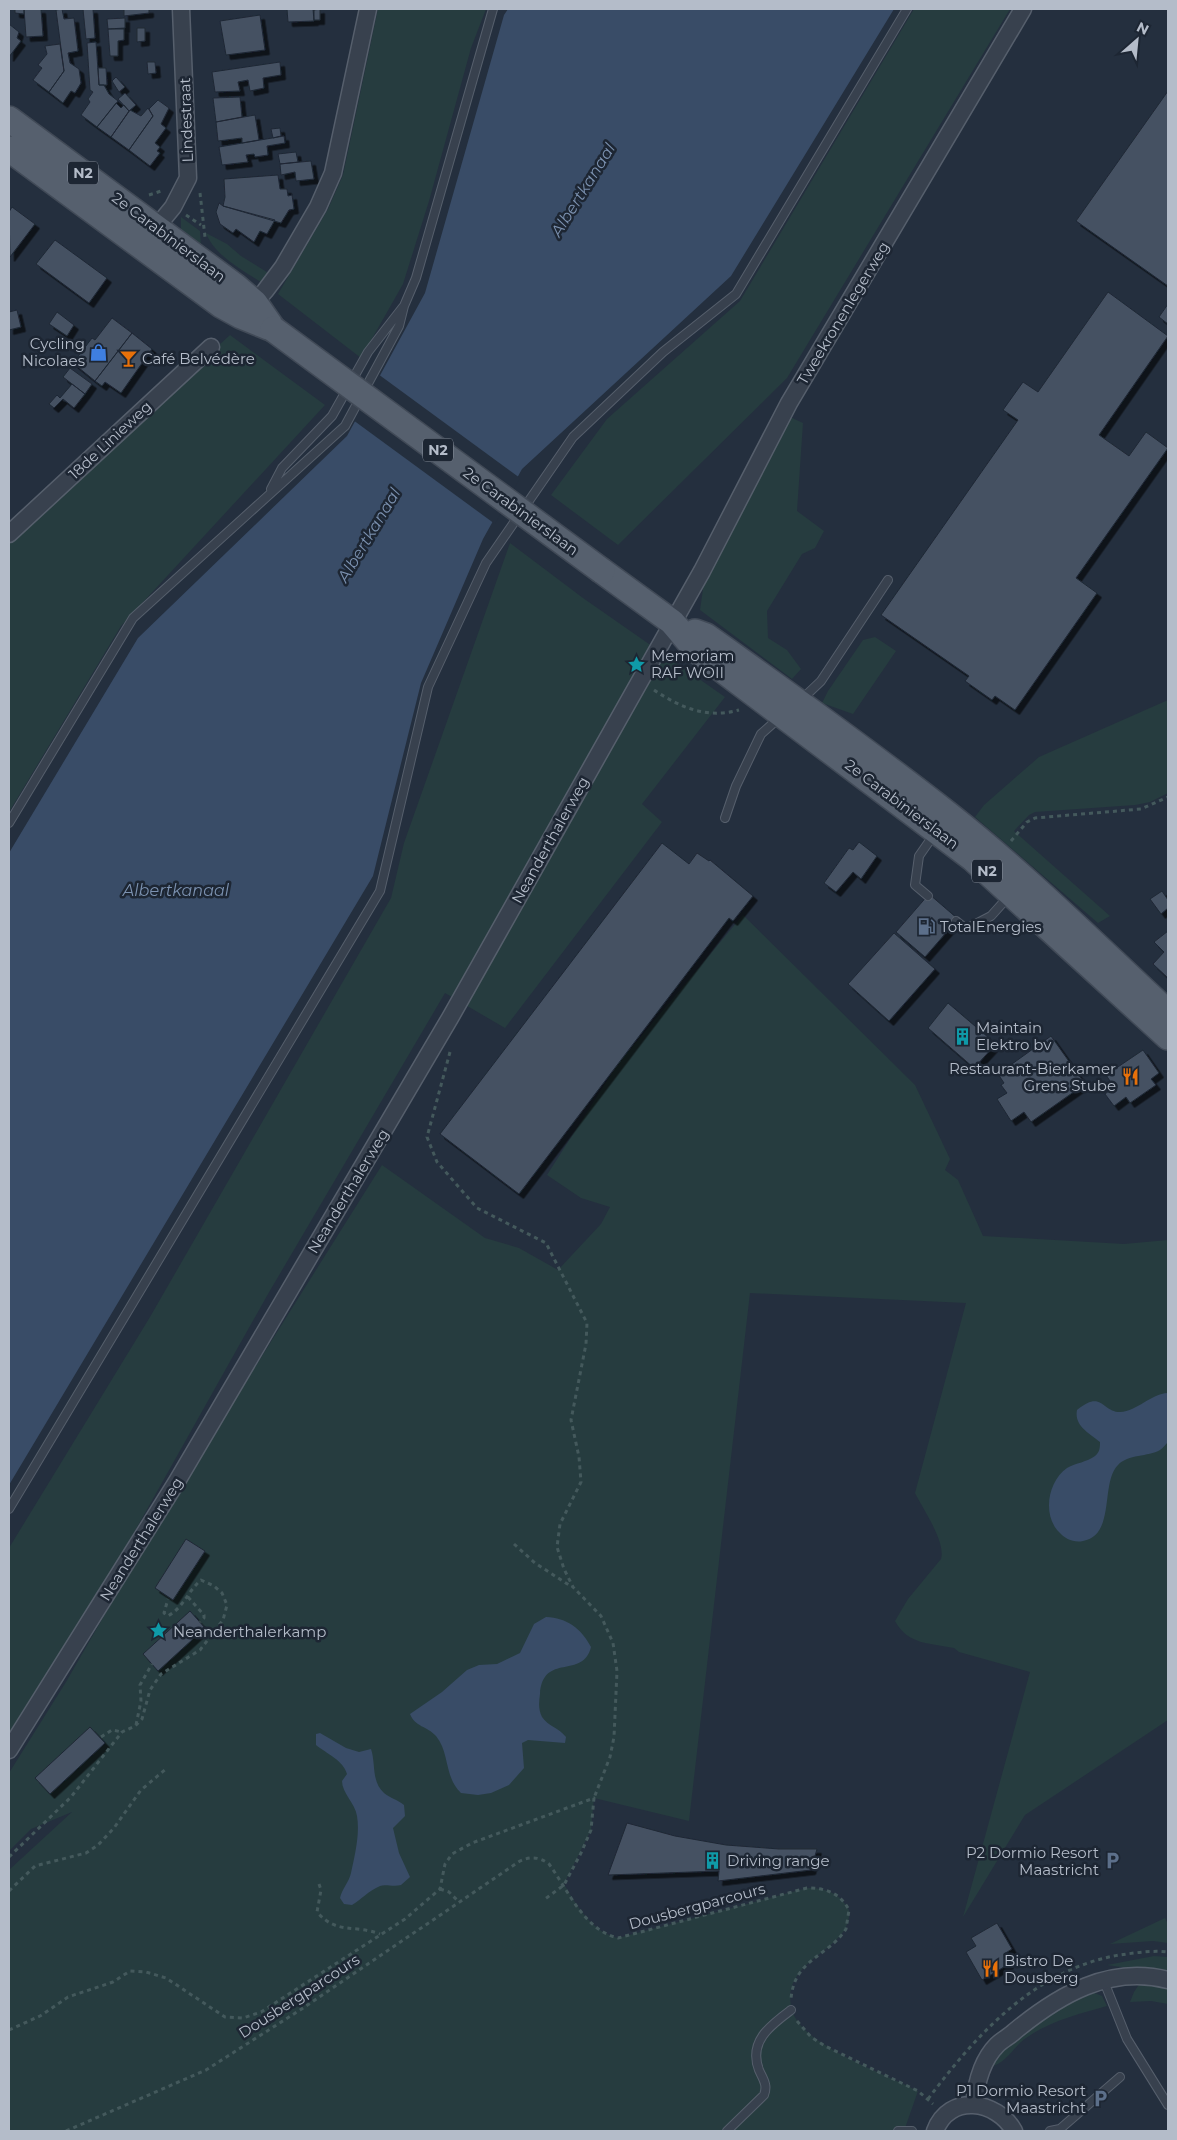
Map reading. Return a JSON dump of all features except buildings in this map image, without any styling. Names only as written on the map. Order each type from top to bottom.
[{"type":"main road","name":"2e Carabinierslaan","points":[[9,119],[157,227],[248,310],[273,329],[672,622],[706,636],[791,708],[944,823],[1168,1014]]},
{"type":"main road","name":"2e Carabinierslaan","points":[[9,149],[221,305],[248,310]]},
{"type":"main road","name":"2e Carabinierslaan","points":[[1018,886],[1168,1037]]},
{"type":"street","name":"Lindestraat","points":[[141,247],[173,207],[188,178],[182,9]]},
{"type":"street","points":[[248,310],[288,258],[318,207],[334,172],[368,9]]},
{"type":"street","name":"Tweekronenlegerweg","points":[[672,622],[702,572],[789,403],[1023,9]]},
{"type":"street","name":"18de Linieweg","points":[[9,534],[211,347]]},
{"type":"street","name":"Neanderthalerweg","points":[[9,1750],[176,1483],[450,1018],[672,622]]},
{"type":"street","points":[[974,2105],[976,2086],[988,2059],[997,2045],[1037,2013],[1062,1998],[1103,1979],[1137,1976],[1168,1980]]},
{"type":"street","points":[[935,2131],[944,2116],[953,2110],[974,2105],[985,2106],[998,2112],[1014,2131]]},
{"type":"lane","points":[[9,823],[133,618],[345,426],[400,326],[404,306],[416,278],[493,9]]},
{"type":"lane","points":[[9,1509],[380,891],[428,687],[486,563],[572,437],[662,352],[736,294],[907,9]]},
{"type":"lane","points":[[267,495],[282,468],[332,416],[368,352],[404,306]]},
{"type":"lane","points":[[725,818],[736,786],[761,734],[821,681],[888,580]]},
{"type":"lane","points":[[928,896],[916,885],[919,856],[944,823]]},
{"type":"lane","points":[[956,921],[966,929],[991,916],[1018,886]]},
{"type":"lane","points":[[1103,1979],[1126,2039],[1168,2105]]},
{"type":"lane","points":[[727,2131],[764,2095],[767,2088],[755,2057],[756,2046],[766,2029],[791,2010]]},
{"type":"lane","points":[[1050,2131],[1060,2129],[1120,2077]]},
{"type":"lane","points":[[898,2131],[912,2131]]},
{"type":"path","points":[[640,680],[667,699],[686,709],[704,713],[727,713],[741,709]]},
{"type":"path","points":[[1006,846],[1027,822],[1035,818],[1141,809],[1168,798]]},
{"type":"path","points":[[450,1018],[450,1058],[427,1137],[437,1162],[477,1208],[546,1243],[587,1323],[586,1344],[571,1420],[579,1457],[581,1482],[560,1524],[557,1547],[564,1569],[573,1587]]},
{"type":"path","points":[[514,1544],[535,1562],[573,1587],[601,1616],[613,1643],[617,1671],[614,1737],[610,1757],[594,1798],[591,1830],[564,1884],[545,1899]]},
{"type":"path","points":[[9,1857],[71,1797],[122,1732],[135,1726],[142,1719],[150,1690],[161,1674],[200,1650],[223,1620],[227,1605],[222,1593],[214,1586],[201,1580],[179,1610],[168,1616],[164,1612],[168,1599]]},
{"type":"path","points":[[188,1597],[204,1615],[200,1622]]},
{"type":"path","points":[[135,1726],[141,1701],[140,1686],[152,1664]]},
{"type":"path","points":[[101,1736],[112,1730],[122,1732]]},
{"type":"path","points":[[9,1891],[35,1866],[86,1853],[98,1845],[114,1828],[141,1790],[167,1768]]},
{"type":"path","points":[[9,2030],[40,2016],[68,1997],[113,1982],[130,1971],[146,1972],[166,1978],[225,2017],[243,2018],[261,2012],[405,1919],[440,1889],[445,1864],[452,1854],[472,1843],[594,1798]]},
{"type":"path","name":"Dousbergparcours","points":[[66,2131],[206,2070],[300,2010],[459,1902],[529,1858],[543,1859],[549,1864],[564,1884],[578,1909],[603,1933],[618,1938],[807,1888],[818,1888],[837,1895],[848,1910],[849,1917],[846,1929],[798,1973],[791,1996],[791,2010]]},
{"type":"path","points":[[319,1884],[321,1890],[317,1912],[328,1924],[370,1930],[380,1934]]},
{"type":"path","points":[[440,1889],[449,1892],[459,1902]]},
{"type":"path","points":[[1099,1960],[1152,1951],[1168,1952]]},
{"type":"path","points":[[791,2010],[794,2018],[811,2037],[918,2090],[928,2099]]},
{"type":"green space","points":[[378,9],[486,9],[471,48],[429,201],[403,284],[361,358],[278,294],[328,209],[343,175]]},
{"type":"green space","points":[[914,9],[1010,9],[787,378],[618,545],[551,495],[607,419],[740,301]]},
{"type":"green space","points":[[181,217],[200,231],[201,245],[199,252],[181,232]]},
{"type":"green space","points":[[206,233],[227,244],[241,256],[270,274],[261,282],[222,255],[215,248]]},
{"type":"green space","points":[[230,335],[325,405],[121,626],[9,812],[9,541],[18,529]]},
{"type":"green space","points":[[790,417],[803,423],[797,511],[824,531],[815,548],[802,554],[767,611],[768,638],[787,650],[801,669],[792,679],[700,610],[704,582]]},
{"type":"green space","points":[[510,543],[583,598],[725,697],[642,804],[662,822],[505,1028],[445,993],[268,1294],[9,1755],[9,1548],[150,1317],[391,898],[404,843]]},
{"type":"green space","points":[[875,637],[896,651],[853,714],[822,703],[828,691],[863,640]]},
{"type":"green space","points":[[1168,700],[1168,793],[1150,802],[1135,805],[1035,812],[1029,815],[1014,831],[1110,916],[1098,923],[975,817],[984,805],[1039,757]]},
{"type":"green space","points":[[743,915],[915,1085],[950,1159],[945,1170],[958,1180],[983,1236],[1124,1244],[1168,1240],[1168,1720],[1025,1815],[963,1917],[1030,1672],[959,1652],[954,1648],[920,1642],[906,1635],[895,1621],[908,1599],[941,1559],[942,1552],[937,1535],[915,1493],[966,1303],[750,1293],[689,1821],[594,1798],[591,1830],[564,1884],[580,1909],[593,1924],[600,1930],[618,1938],[807,1888],[826,1890],[837,1896],[849,1910],[847,1924],[840,1936],[805,1967],[796,1978],[791,1992],[792,2010],[799,2023],[827,2047],[918,2091],[904,2131],[9,2131],[9,1870],[72,1812],[31,1829],[9,1851],[9,1773],[66,1682],[162,1515],[382,1165],[485,1238],[519,1248],[558,1270],[601,1224],[610,1207],[581,1198],[547,1175],[617,1065]]},
{"type":"green space","points":[[1165,1918],[1168,1924],[1168,1943],[1153,1941],[1110,1944]]},
{"type":"green space","points":[[1154,1956],[1168,1957],[1168,1974],[1107,1965]]},
{"type":"green space","points":[[1140,1983],[1168,1988],[1168,2004],[1151,2001],[1130,2002]]},
{"type":"green space","points":[[1092,1992],[1102,1996],[1107,2006],[1065,2019],[1035,2032],[1021,2042],[1001,2062],[990,2067],[1002,2049],[1047,2012]]},
{"type":"water","name":"Albertkanaal","points":[[508,9],[894,9],[731,276],[522,469],[483,539],[421,683],[373,876],[9,1485],[9,853],[138,638],[347,436],[425,293],[504,15]]},
{"type":"water","points":[[1168,1393],[1168,1442],[1160,1450],[1127,1459],[1118,1465],[1113,1473],[1110,1484],[1104,1519],[1100,1529],[1093,1537],[1083,1541],[1073,1541],[1064,1537],[1050,1517],[1050,1498],[1055,1481],[1067,1468],[1095,1456],[1100,1448],[1100,1442],[1080,1425],[1077,1410],[1085,1404],[1097,1401],[1114,1411],[1126,1411],[1155,1396]]},
{"type":"water","points":[[546,1617],[560,1619],[573,1625],[583,1634],[591,1647],[587,1657],[580,1662],[555,1669],[543,1681],[539,1703],[542,1717],[566,1737],[565,1743],[528,1740],[522,1743],[524,1768],[509,1785],[491,1793],[478,1795],[461,1793],[452,1780],[443,1750],[436,1736],[415,1722],[410,1714],[442,1692],[467,1670],[479,1665],[497,1664],[520,1653],[534,1624]]},
{"type":"water","points":[[320,1733],[346,1748],[359,1752],[371,1749],[377,1783],[386,1795],[404,1805],[405,1816],[393,1828],[399,1853],[410,1877],[401,1885],[380,1886],[352,1905],[344,1904],[340,1898],[350,1876],[354,1859],[357,1816],[343,1785],[342,1781],[347,1774],[345,1769],[338,1761],[316,1745],[316,1734]]},
{"type":"pier","points":[[378,374],[520,478],[495,524],[353,420]]},
{"type":"place","name":"Cycling Nicolaes","points":[[99,352]]},
{"type":"place","name":"Café Belvédère","points":[[128,358]]},
{"type":"place","name":"Memoriam RAF WOII","points":[[637,664]]},
{"type":"place","name":"TotalEnergies","points":[[926,926]]},
{"type":"place","name":"Maintain Elektro bv","points":[[962,1036]]},
{"type":"place","name":"Restaurant-Bierkamer Grens Stube","points":[[1130,1077]]},
{"type":"place","name":"Neanderthalerkamp","points":[[159,1631]]},
{"type":"place","name":"Driving range","points":[[713,1860]]},
{"type":"place","name":"P2 Dormio Resort Maastricht","points":[[1113,1861]]},
{"type":"place","name":"Bistro De Dousberg","points":[[990,1969]]},
{"type":"place","name":"P1 Dormio Resort Maastricht","points":[[1100,2099]]}]
